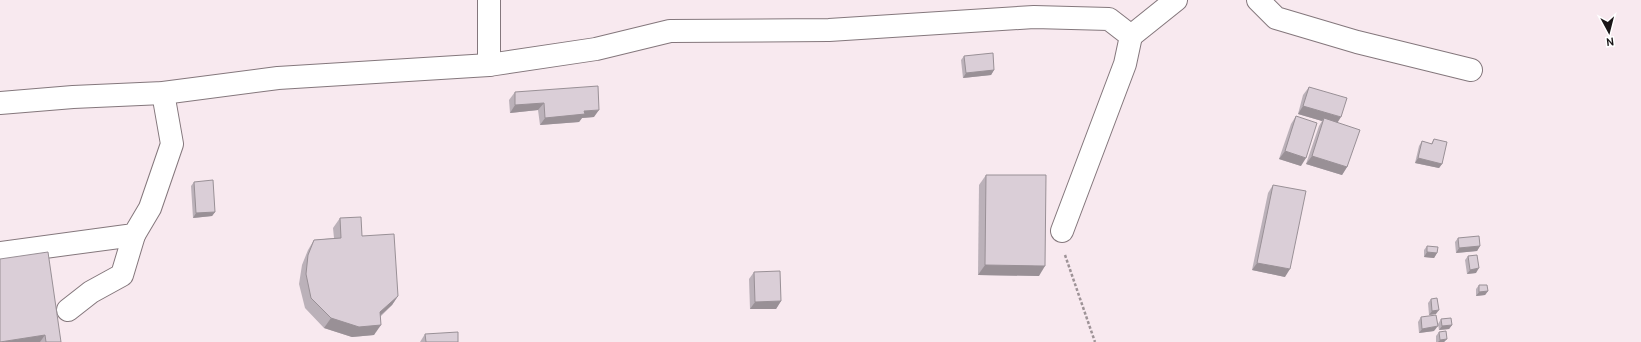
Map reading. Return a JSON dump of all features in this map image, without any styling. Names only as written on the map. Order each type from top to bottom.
[{"type":"street","points":[[488,64],[489,0]]},
{"type":"street","points":[[1062,231],[1125,64],[1131,36],[1176,0]]},
{"type":"street","points":[[1258,0],[1276,18],[1357,42],[1471,70]]},
{"type":"street","points":[[0,103],[73,97],[163,93],[278,78],[488,64],[596,49],[670,31],[829,30],[1034,17],[1109,19],[1131,36]]},
{"type":"street","points":[[68,310],[91,292],[122,275],[134,235],[150,208],[172,144],[163,93]]},
{"type":"street","points":[[0,253],[134,235]]},
{"type":"path","points":[[1062,231],[1066,260],[1094,342]]},
{"type":"building","points":[[993,53],[994,70],[966,73],[964,56]]},
{"type":"building","points":[[598,86],[599,110],[584,111],[585,114],[545,118],[544,103],[515,105],[515,92]]},
{"type":"building","points":[[1309,87],[1347,98],[1341,117],[1303,106]]},
{"type":"building","points":[[1296,116],[1317,123],[1306,158],[1285,151]]},
{"type":"building","points":[[1324,118],[1360,130],[1347,167],[1312,156]]},
{"type":"building","points":[[1434,139],[1447,142],[1442,164],[1418,158],[1422,141],[1432,144]]},
{"type":"building","points":[[986,175],[1046,175],[1045,266],[985,265]]},
{"type":"building","points":[[213,180],[215,212],[196,213],[194,182]]},
{"type":"building","points":[[1273,185],[1306,191],[1290,269],[1257,263]]},
{"type":"building","points":[[361,217],[362,236],[394,234],[398,296],[380,312],[381,325],[359,327],[331,318],[311,298],[306,274],[308,255],[314,240],[341,238],[340,218]]},
{"type":"building","points":[[1479,236],[1480,246],[1459,248],[1458,238]]},
{"type":"building","points":[[1427,246],[1438,247],[1437,253],[1427,252]]},
{"type":"building","points":[[48,252],[61,342],[46,342],[45,335],[0,342],[0,259]]},
{"type":"building","points":[[1477,255],[1479,268],[1470,270],[1468,256]]},
{"type":"building","points":[[780,271],[781,301],[755,302],[754,272]]},
{"type":"building","points":[[1479,285],[1487,285],[1488,291],[1479,292]]},
{"type":"building","points":[[1437,298],[1439,310],[1432,311],[1431,299]]},
{"type":"building","points":[[1436,315],[1438,326],[1422,329],[1421,317]]},
{"type":"building","points":[[1451,318],[1452,325],[1442,326],[1441,319]]},
{"type":"building","points":[[1446,331],[1447,339],[1440,340],[1439,332]]},
{"type":"building","points":[[458,332],[458,342],[426,342],[425,334]]}]
